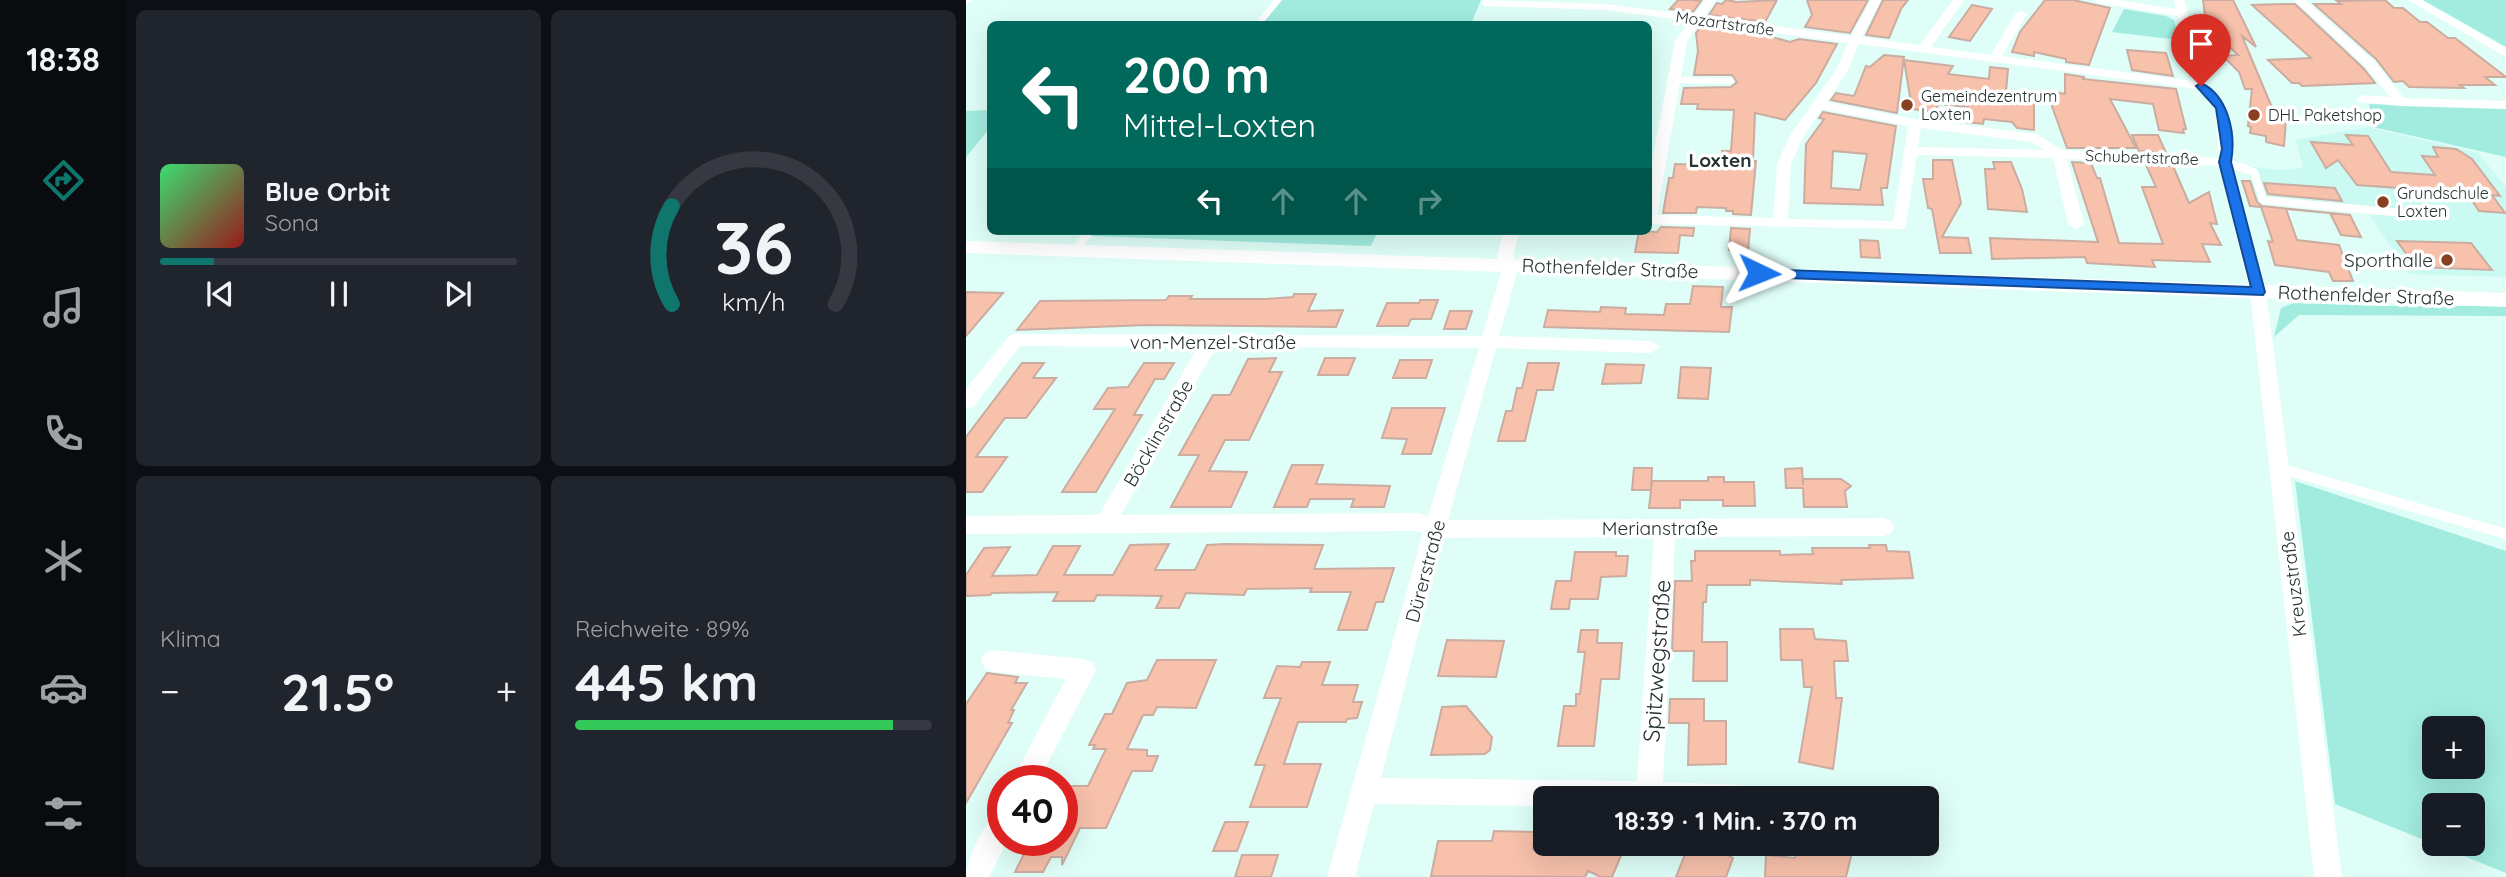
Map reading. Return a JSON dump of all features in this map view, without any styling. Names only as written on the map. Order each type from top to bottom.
[{"type":"street","points":[[1652,202],[1681,41],[1711,0]]},
{"type":"street","points":[[1780,223],[1784,163],[1796,137],[1842,70],[1876,0]]},
{"type":"street","points":[[1923,50],[1959,0]]},
{"type":"street","points":[[2098,0],[2180,13]]},
{"type":"street","points":[[2179,0],[2180,13],[2201,86]]},
{"type":"street","points":[[2299,0],[2370,64],[2400,102]]},
{"type":"street","points":[[2413,0],[2506,53]]},
{"type":"street","name":"Mozartstraße","points":[[1485,3],[1606,7],[2201,86]]},
{"type":"street","points":[[1994,60],[2021,14]]},
{"type":"street","name":"Kreuzstraße","points":[[2201,86],[2221,107],[2227,149],[2225,162],[2259,292],[2328,877]]},
{"type":"street","points":[[2363,99],[2506,105]]},
{"type":"street","name":"Schubertstraße","points":[[1818,104],[1915,123],[2036,138],[2059,154]]},
{"type":"street","points":[[1652,219],[1900,226],[1915,123]]},
{"type":"street","name":"Schubertstraße","points":[[1911,151],[2059,154],[2225,162]]},
{"type":"street","points":[[2059,154],[2076,224]]},
{"type":"street","name":"Dürerstraße","points":[[1341,877],[1436,528],[1490,342],[1510,265],[1505,256],[1511,235]]},
{"type":"street","name":"Rothenfelder Straße","points":[[966,247],[2506,300]]},
{"type":"street","name":"von-Menzel-Straße","points":[[966,402],[1015,340],[1490,342],[1651,347]]},
{"type":"street","name":"Böcklinstraße","points":[[1106,523],[1210,342]]},
{"type":"street","points":[[966,525],[1418,522],[1436,528]]},
{"type":"street","name":"Merianstraße","points":[[1436,528],[1884,527]]},
{"type":"street","name":"Spitzwegstraße","points":[[1649,786],[1665,528]]},
{"type":"street","points":[[993,661],[1084,670],[1033,765]]},
{"type":"street","points":[[1366,791],[1533,793]]},
{"type":"street","points":[[974,877],[987,853]]},
{"type":"lane","points":[[1260,21],[1278,0]]},
{"type":"lane","points":[[1673,80],[1731,81]]},
{"type":"lane","points":[[2225,162],[2254,172],[2263,200],[2413,214]]},
{"type":"lane","points":[[1075,250],[1087,235]]},
{"type":"lane","points":[[2278,468],[2506,534]]},
{"type":"shaded area","points":[[1282,0],[1481,0],[1472,21],[1264,21]]},
{"type":"shaded area","points":[[2423,0],[2506,0],[2506,47]]},
{"type":"shaded area","points":[[2124,9],[2166,16],[2174,20],[2179,40],[2112,32]]},
{"type":"shaded area","points":[[2369,104],[2506,107],[2506,157],[2373,127]]},
{"type":"shaded area","points":[[987,110],[987,132],[966,157],[966,111]]},
{"type":"shaded area","name":"Grundschule Loxten","points":[[2368,127],[2478,153],[2506,187],[2506,277],[2409,274],[2367,211],[2256,202],[2248,166],[2278,170],[2303,168],[2296,140]]},
{"type":"shaded area","points":[[1093,235],[1376,235],[1371,246]]},
{"type":"shaded area","points":[[2294,303],[2506,306],[2506,316],[2299,315],[2274,337],[2281,308]]},
{"type":"shaded area","points":[[2295,481],[2506,551],[2506,873],[2464,856],[2485,856],[2485,793],[2422,793],[2422,839],[2335,804]]},
{"type":"building","points":[[1678,0],[1701,1],[1693,12],[1670,9]]},
{"type":"building","points":[[1726,0],[1777,0],[1765,22],[1709,15],[1717,3],[1722,4]]},
{"type":"building","points":[[1807,0],[1868,0],[1850,33],[1805,27],[1812,15]]},
{"type":"building","points":[[1883,0],[1908,0],[1901,9],[1889,38],[1866,35]]},
{"type":"building","points":[[2045,0],[2073,0],[2110,8],[2089,65],[2066,62],[2066,59],[2034,52],[2034,56],[2012,52],[2020,32]]},
{"type":"building","points":[[2203,0],[2233,0],[2256,47],[2242,36],[2276,117],[2286,119],[2284,146],[2266,142],[2266,136],[2250,133],[2251,127],[2248,126],[2252,89],[2245,89],[2239,72],[2223,56],[2238,55],[2206,24]]},
{"type":"building","points":[[2385,0],[2394,8],[2403,8],[2420,22],[2427,22],[2448,38],[2455,38],[2506,77],[2485,77],[2495,85],[2460,85],[2464,88],[2409,87],[2403,81],[2394,82],[2376,59],[2314,4]]},
{"type":"building","points":[[2295,4],[2364,69],[2375,83],[2302,86],[2292,83],[2268,60],[2311,58],[2252,5]]},
{"type":"building","points":[[1972,5],[1992,9],[1970,41],[1949,37]]},
{"type":"building","points":[[1701,26],[1758,33],[1790,42],[1799,39],[1837,44],[1816,83],[1785,120],[1755,113],[1753,161],[1756,161],[1751,215],[1733,214],[1733,211],[1726,211],[1726,208],[1697,207],[1696,213],[1663,213],[1669,178],[1673,178],[1675,164],[1721,165],[1722,151],[1731,151],[1734,110],[1697,109],[1698,104],[1681,104],[1684,88],[1731,87],[1737,82],[1732,75],[1694,75],[1698,51],[1696,33]]},
{"type":"building","points":[[2127,50],[2166,53],[2173,76],[2132,70]]},
{"type":"building","points":[[1884,55],[1904,57],[1897,113],[1831,100],[1836,93],[1854,96],[1866,66],[1870,67]]},
{"type":"building","points":[[1904,60],[1953,66],[1948,74],[1989,79],[1990,67],[2008,69],[2006,92],[2034,96],[2034,130],[2017,128],[2012,122],[1984,119],[1983,124],[1967,122],[1968,107],[1938,104],[1936,112],[1912,109]]},
{"type":"building","points":[[2065,74],[2084,77],[2083,79],[2176,89],[2186,129],[2183,129],[2184,133],[2159,130],[2153,104],[2110,99],[2136,148],[2067,148],[2049,98],[2055,98],[2055,92],[2065,94]]},
{"type":"building","points":[[1823,112],[1896,126],[1887,188],[1881,188],[1883,205],[1804,203],[1806,144],[1824,119],[1819,118]],"holes":[[[1833,151],[1867,154],[1860,190],[1831,188]]]},
{"type":"building","points":[[2132,135],[2158,135],[2166,153],[2139,151]]},
{"type":"building","points":[[2346,135],[2368,136],[2391,172],[2435,175],[2422,156],[2438,157],[2433,147],[2456,149],[2472,159],[2500,196],[2492,195],[2505,213],[2479,211],[2467,193],[2357,185],[2338,160],[2326,168],[2311,142],[2353,145]]},
{"type":"building","points":[[1933,160],[1952,160],[1961,203],[1942,237],[1968,238],[1971,253],[1940,253],[1923,179],[1933,179]]},
{"type":"building","points":[[1993,162],[2011,162],[2022,189],[2027,212],[1988,209],[1985,169],[1995,169]]},
{"type":"building","points":[[2072,162],[2091,163],[2097,178],[2100,178],[2119,243],[2163,244],[2142,187],[2156,187],[2146,165],[2173,166],[2189,203],[2209,192],[2217,224],[2210,223],[2221,245],[2202,244],[2210,262],[2152,260],[2155,267],[2087,263],[2085,257],[1992,259],[1990,238],[2098,242]]},
{"type":"building","points":[[2242,181],[2250,181],[2257,202],[2262,206],[2350,215],[2361,237],[2341,235],[2330,213],[2286,209],[2297,240],[2339,245],[2353,281],[2333,281],[2329,272],[2275,265],[2268,241],[2273,242],[2261,207],[2250,206]]},
{"type":"building","points":[[2264,183],[2335,188],[2342,201],[2268,194]]},
{"type":"building","points":[[1661,227],[1694,228],[1693,236],[1680,235],[1678,253],[1635,252],[1638,235],[1652,235],[1652,232],[1657,232]]},
{"type":"building","points":[[1731,228],[1750,229],[1748,251],[1729,250]]},
{"type":"building","points":[[1860,240],[1878,241],[1880,258],[1861,257]]},
{"type":"building","name":"Sporthalle","points":[[2397,241],[2471,243],[2492,270],[2416,267]]},
{"type":"building","points":[[1693,286],[1723,287],[1721,307],[1732,307],[1729,332],[1544,327],[1548,310],[1600,312],[1601,307],[1626,308],[1625,314],[1664,315],[1666,304],[1690,304]]},
{"type":"building","points":[[966,292],[1003,293],[966,336]]},
{"type":"building","points":[[1294,294],[1316,294],[1308,311],[1343,310],[1336,327],[1147,325],[1017,330],[1040,301],[1166,300],[1169,296],[1192,296],[1190,299],[1265,299],[1293,297]]},
{"type":"building","points":[[1420,300],[1438,300],[1431,319],[1411,319],[1408,326],[1377,326],[1387,303],[1419,303]]},
{"type":"building","points":[[1450,311],[1472,311],[1466,329],[1444,329]]},
{"type":"building","points":[[1276,358],[1269,372],[1282,372],[1249,440],[1225,440],[1209,471],[1247,472],[1231,507],[1171,507],[1199,455],[1179,455],[1213,395],[1230,395],[1248,359]]},
{"type":"building","points":[[1325,358],[1355,358],[1348,375],[1318,375]]},
{"type":"building","points":[[1400,360],[1432,360],[1426,378],[1393,378]]},
{"type":"building","points":[[1022,363],[1044,363],[1033,378],[1056,378],[1026,418],[1005,418],[976,457],[1007,457],[982,492],[966,492],[966,437]]},
{"type":"building","points":[[1144,363],[1174,363],[1164,379],[1155,379],[1134,415],[1142,415],[1096,492],[1062,492],[1115,409],[1094,409],[1108,388],[1128,387]]},
{"type":"building","points":[[1528,363],[1559,363],[1553,390],[1537,390],[1525,441],[1498,441],[1506,411],[1512,411],[1517,388],[1522,388]]},
{"type":"building","points":[[1606,364],[1644,365],[1641,383],[1602,384]]},
{"type":"building","points":[[1681,367],[1711,368],[1708,399],[1678,398]]},
{"type":"building","points":[[1392,408],[1445,408],[1431,454],[1402,454],[1407,439],[1382,438]]},
{"type":"building","points":[[1292,465],[1323,465],[1316,484],[1390,486],[1384,507],[1351,507],[1354,499],[1310,499],[1307,507],[1274,507]]},
{"type":"building","points":[[1634,468],[1652,468],[1651,489],[1652,481],[1708,481],[1708,477],[1724,477],[1724,482],[1754,482],[1755,506],[1723,506],[1723,500],[1680,500],[1680,508],[1649,508],[1651,490],[1632,490]]},
{"type":"building","points":[[1802,468],[1803,485],[1803,479],[1841,479],[1851,486],[1845,491],[1847,507],[1804,507],[1803,488],[1786,488],[1785,469]]},
{"type":"building","points":[[1169,544],[1155,570],[1195,570],[1207,545],[1226,544],[1323,545],[1314,569],[1394,568],[1383,602],[1376,602],[1367,630],[1338,630],[1351,592],[1310,592],[1312,588],[1247,589],[1244,595],[1186,593],[1179,608],[1156,608],[1162,596],[1097,595],[1094,601],[1053,601],[1058,592],[966,596],[966,575],[984,548],[1010,547],[992,576],[1037,575],[1053,546],[1080,546],[1064,575],[1113,575],[1130,545]]},
{"type":"building","points":[[1869,545],[1886,545],[1887,551],[1909,552],[1913,578],[1841,580],[1842,584],[1750,580],[1750,585],[1707,585],[1706,602],[1703,602],[1702,642],[1727,642],[1727,681],[1693,681],[1694,651],[1672,651],[1675,581],[1692,581],[1691,561],[1695,561],[1695,551],[1780,551],[1780,555],[1813,554],[1812,548],[1870,548]]},
{"type":"building","points":[[1575,552],[1616,552],[1616,556],[1628,556],[1626,576],[1601,577],[1598,599],[1570,599],[1569,609],[1551,609],[1556,581],[1571,581]]},
{"type":"building","points":[[1780,629],[1813,629],[1815,639],[1846,641],[1848,661],[1834,661],[1836,698],[1842,698],[1833,769],[1799,762],[1812,687],[1804,687],[1802,660],[1781,660]]},
{"type":"building","points":[[1581,630],[1598,630],[1597,643],[1622,643],[1619,679],[1601,679],[1594,746],[1558,746],[1564,706],[1576,706],[1576,694],[1580,694],[1585,652],[1578,652]]},
{"type":"building","points":[[1447,640],[1504,641],[1496,677],[1438,676]]},
{"type":"building","points":[[1157,660],[1216,660],[1196,708],[1157,707],[1153,715],[1143,715],[1127,749],[1147,750],[1147,756],[1158,756],[1152,771],[1132,771],[1106,828],[1080,828],[1078,832],[1078,786],[1088,786],[1106,749],[1093,749],[1095,745],[1089,745],[1105,714],[1112,714],[1127,683],[1147,680]]},
{"type":"building","points":[[1302,662],[1330,662],[1322,685],[1358,685],[1353,702],[1362,702],[1357,718],[1347,719],[1346,722],[1298,722],[1284,764],[1321,764],[1307,807],[1250,807],[1265,765],[1255,765],[1281,698],[1264,698],[1277,666],[1300,667]]},
{"type":"building","points":[[987,673],[1018,677],[1015,683],[1027,683],[1011,710],[1014,710],[1008,723],[1012,723],[966,803],[966,704]]},
{"type":"building","points":[[1670,699],[1704,699],[1704,721],[1726,721],[1726,764],[1688,765],[1689,723],[1669,723]]},
{"type":"building","points":[[1466,706],[1492,737],[1490,750],[1485,754],[1431,755],[1442,707]]},
{"type":"building","points":[[1225,822],[1248,822],[1237,851],[1213,851]]},
{"type":"building","points":[[1494,831],[1533,832],[1533,856],[1621,856],[1612,877],[1601,877],[1588,871],[1585,877],[1431,876],[1438,841],[1492,841]]},
{"type":"building","points":[[1242,855],[1278,855],[1271,877],[1235,877]]},
{"type":"building","points":[[1023,856],[1066,856],[1062,865],[1062,857],[1051,857],[1043,872],[1015,872]]},
{"type":"building","points":[[1684,856],[1733,858],[1726,877],[1676,877]]},
{"type":"building","points":[[1766,856],[1851,856],[1846,877],[1765,877]]},
{"type":"place","name":"Gemeindezentrum Loxten","points":[[1907,105]]},
{"type":"place","name":"DHL Paketshop","points":[[2254,115]]},
{"type":"place","name":"Grundschule Loxten","points":[[2383,202]]},
{"type":"place","name":"Sporthalle","points":[[2447,260]]},
{"type":"district","name":"Loxten","points":[[1720,160]]},
{"type":"route","points":[[1759,273],[2259,292],[2225,162],[2227,149],[2221,107],[2201,86]]}]
